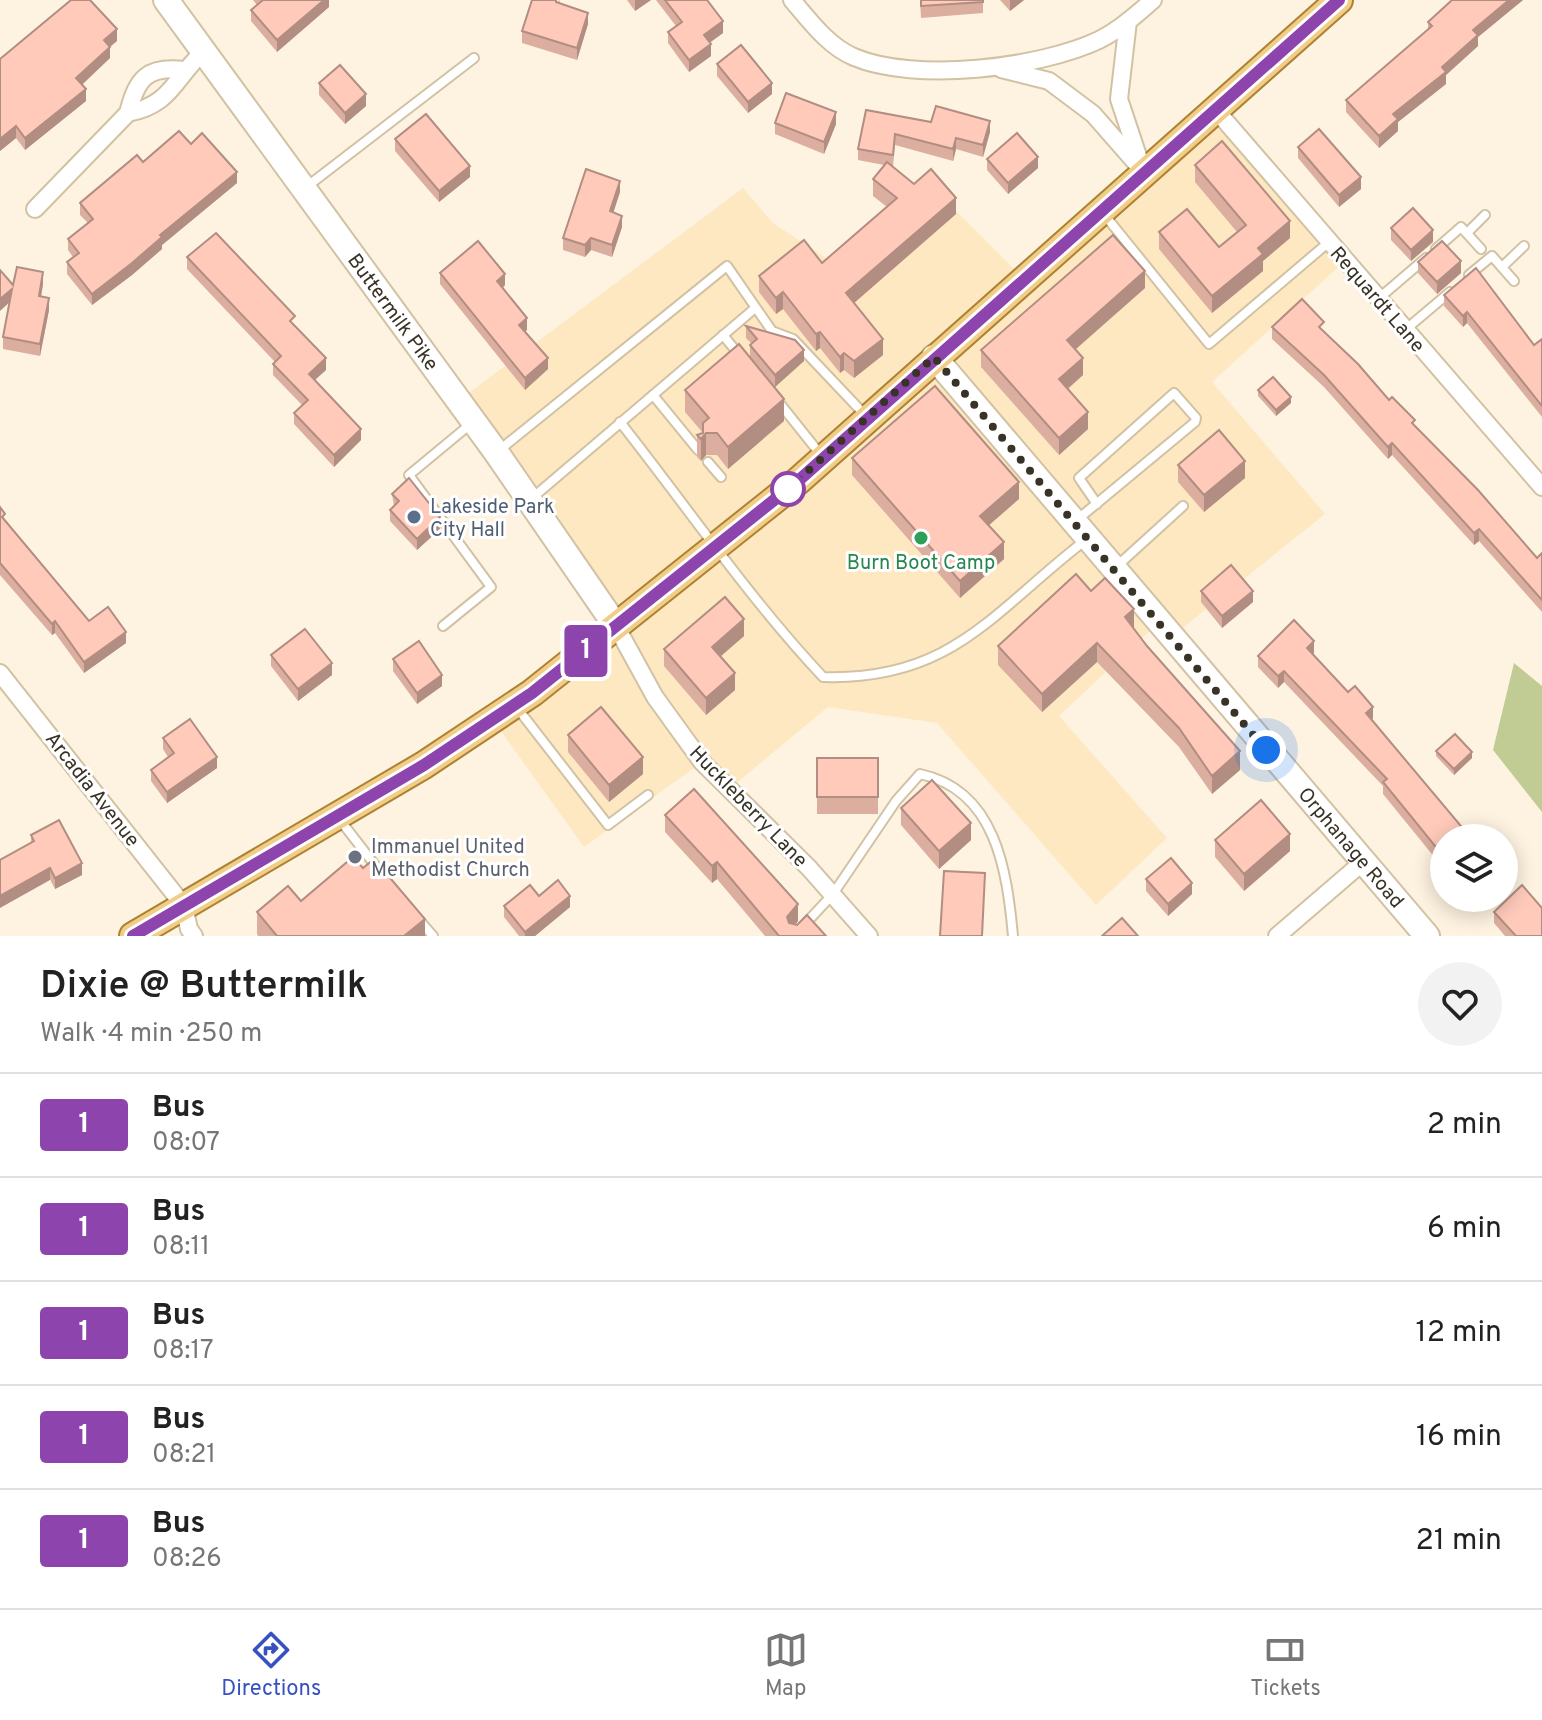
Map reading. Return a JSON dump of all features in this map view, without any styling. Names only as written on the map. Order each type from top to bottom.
[{"type":"main road","name":"Buttermilk Pike","points":[[166,0],[496,452],[616,626]]},
{"type":"main road","points":[[133,936],[337,816],[515,705],[824,458],[1100,209],[1339,0]]},
{"type":"main road","name":"Orphanage Road","points":[[934,357],[1427,936]]},
{"type":"street","points":[[792,0],[834,46],[874,64],[915,69],[995,67],[1078,49],[1128,21],[1153,0]]},
{"type":"street","points":[[1128,21],[1119,99],[1143,171]]},
{"type":"street","points":[[128,113],[150,109],[168,96],[184,70],[203,52]]},
{"type":"street","points":[[995,67],[1049,81],[1093,114],[1143,171]]},
{"type":"street","points":[[35,209],[128,113],[133,92],[147,74],[163,68],[184,70]]},
{"type":"street","name":"Requardt Lane","points":[[1215,109],[1542,487]]},
{"type":"street","name":"Huckleberry Lane","points":[[616,626],[655,697],[702,762],[833,894],[869,936]]},
{"type":"street","name":"Arcadia Avenue","points":[[0,673],[184,906],[194,936]]},
{"type":"street","points":[[1277,936],[1363,862]]},
{"type":"lane","points":[[304,189],[474,58]]},
{"type":"lane","points":[[1100,209],[1209,344],[1329,242]]},
{"type":"lane","points":[[1467,233],[1485,215]]},
{"type":"lane","points":[[1378,299],[1461,227],[1481,249]]},
{"type":"lane","points":[[1502,267],[1524,246]]},
{"type":"lane","points":[[1405,330],[1492,256],[1514,281]]},
{"type":"lane","points":[[496,452],[727,266],[772,331],[793,339],[868,418]]},
{"type":"lane","points":[[530,500],[754,309]]},
{"type":"lane","points":[[723,335],[743,359]]},
{"type":"lane","points":[[620,422],[685,503],[713,548],[823,677],[855,678],[910,668],[941,656],[980,630],[1043,573],[1081,530],[1097,504],[1196,418],[1174,393],[1079,478],[1097,504]]},
{"type":"lane","points":[[653,395],[698,450]]},
{"type":"lane","points":[[773,395],[824,458]]},
{"type":"lane","points":[[443,626],[491,587],[409,475],[474,422]]},
{"type":"lane","points":[[708,462],[721,477]]},
{"type":"lane","points":[[1113,569],[1183,506]]},
{"type":"lane","points":[[515,705],[608,825],[648,795]]},
{"type":"lane","points":[[794,936],[833,894],[896,801],[920,774],[942,779],[983,819],[1002,855],[1013,936]]},
{"type":"lane","points":[[337,816],[385,879]]},
{"type":"lane","points":[[414,913],[433,936]]},
{"type":"shaded area","points":[[1215,109],[1345,261],[1212,382],[1325,514],[1170,638],[1157,624],[1059,716],[1167,838],[1096,905],[937,723],[828,707],[728,790],[701,763],[584,847],[493,720],[616,626],[458,401],[743,188],[773,223],[838,266],[931,186],[1023,278]]},
{"type":"green space","points":[[1514,663],[1542,686],[1542,812],[1493,750]]},
{"type":"building","points":[[71,0],[90,0],[117,29],[104,40],[110,47],[76,78],[86,89],[25,138],[16,126],[0,139],[0,59]]},
{"type":"building","points":[[263,0],[324,0],[277,40],[251,10]]},
{"type":"building","points":[[532,0],[556,0],[588,13],[577,48],[522,31]]},
{"type":"building","points":[[665,0],[707,0],[723,21],[704,35],[711,44],[689,60],[668,32],[682,22]]},
{"type":"building","points":[[921,0],[983,0],[983,2],[921,6]]},
{"type":"building","points":[[1452,0],[1509,0],[1473,30],[1478,35],[1442,67],[1446,72],[1393,114],[1398,119],[1379,136],[1346,100],[1432,26],[1428,22]]},
{"type":"building","points":[[741,45],[772,83],[748,102],[717,64]]},
{"type":"building","points":[[340,65],[366,94],[345,113],[319,83]]},
{"type":"building","points":[[786,93],[836,112],[824,142],[775,123]]},
{"type":"building","points":[[936,106],[990,121],[983,145],[956,138],[953,149],[895,134],[893,155],[858,149],[866,110],[931,122]]},
{"type":"building","points":[[426,114],[470,166],[439,191],[395,139]]},
{"type":"building","points":[[1319,129],[1361,177],[1339,195],[1298,147]]},
{"type":"building","points":[[179,131],[191,144],[202,133],[237,172],[92,294],[67,262],[79,253],[68,239],[93,219],[80,203],[137,155],[143,162]]},
{"type":"building","points":[[1017,133],[1038,157],[1008,183],[987,159]]},
{"type":"building","points":[[1222,141],[1290,221],[1258,248],[1263,254],[1212,296],[1159,232],[1187,209],[1219,247],[1246,225],[1195,165]]},
{"type":"building","points":[[887,162],[914,184],[931,169],[956,198],[846,293],[883,339],[854,361],[844,353],[840,357],[820,332],[816,334],[783,292],[776,298],[759,276],[804,240],[822,263],[897,198],[873,179]]},
{"type":"building","points":[[586,169],[620,181],[610,211],[622,216],[612,245],[591,238],[585,245],[563,238]]},
{"type":"building","points":[[1413,208],[1433,230],[1411,250],[1391,228]]},
{"type":"building","points":[[216,233],[295,316],[290,321],[326,358],[309,374],[361,429],[334,455],[294,413],[308,400],[273,364],[281,356],[187,257]]},
{"type":"building","points":[[1113,235],[1145,271],[1067,340],[1083,358],[1059,379],[1088,412],[1059,438],[981,350]]},
{"type":"building","points":[[478,241],[505,274],[497,281],[527,318],[519,325],[548,358],[525,378],[440,273]]},
{"type":"building","points":[[1442,241],[1461,261],[1437,282],[1418,262]]},
{"type":"building","points":[[17,267],[43,272],[39,296],[49,298],[40,344],[3,337],[12,289],[0,299],[0,270],[13,285]]},
{"type":"building","points":[[1476,268],[1534,345],[1542,339],[1542,406],[1467,312],[1463,316],[1444,295]]},
{"type":"building","points":[[1302,299],[1324,322],[1319,327],[1358,364],[1389,400],[1392,397],[1415,420],[1412,423],[1478,490],[1537,558],[1542,553],[1542,600],[1479,529],[1474,533],[1392,443],[1388,447],[1324,375],[1272,327]]},
{"type":"building","points":[[746,326],[795,340],[804,350],[775,375],[750,345],[757,339]]},
{"type":"building","points":[[739,344],[784,399],[728,447],[717,433],[706,433],[701,439],[697,435],[703,433],[703,423],[709,418],[685,390]]},
{"type":"building","points":[[1273,377],[1291,397],[1276,410],[1258,390]]},
{"type":"building","points":[[935,386],[1019,482],[980,516],[1004,542],[960,581],[852,458]]},
{"type":"building","points":[[1219,430],[1245,461],[1204,495],[1178,465]]},
{"type":"building","name":"Lakeside Park City Hall","points":[[409,478],[440,517],[417,539],[390,510],[399,501],[392,494]]},
{"type":"building","points":[[0,507],[5,514],[2,517],[89,621],[108,607],[126,632],[84,662],[55,621],[52,624],[0,563]]},
{"type":"building","points":[[1231,565],[1253,591],[1222,616],[1201,591]]},
{"type":"building","points":[[1076,574],[1091,591],[1105,578],[1134,609],[1125,617],[1240,751],[1212,776],[1179,728],[1097,643],[1042,694],[998,646]]},
{"type":"building","points":[[725,597],[744,619],[712,647],[735,673],[706,698],[664,649]]},
{"type":"building","points":[[1294,620],[1314,641],[1307,648],[1348,692],[1355,686],[1373,707],[1366,713],[1459,824],[1430,824],[1430,840],[1383,782],[1387,779],[1284,671],[1278,676],[1258,656]]},
{"type":"building","points":[[305,629],[332,663],[298,689],[271,655]]},
{"type":"building","points":[[419,641],[442,675],[417,693],[393,659]]},
{"type":"building","points":[[601,707],[643,757],[609,785],[568,735]]},
{"type":"building","points":[[190,719],[217,757],[167,792],[151,770],[174,753],[163,738]]},
{"type":"building","points":[[1455,734],[1472,752],[1454,769],[1436,751]]},
{"type":"building","points":[[817,758],[878,758],[878,797],[817,797]]},
{"type":"building","points":[[932,780],[971,823],[939,851],[901,808]]},
{"type":"building","points":[[694,789],[798,904],[787,917],[789,923],[797,925],[807,915],[826,936],[779,936],[717,862],[712,866],[665,815]]},
{"type":"building","points":[[1261,800],[1290,834],[1244,874],[1215,840]]},
{"type":"building","points":[[59,820],[82,863],[55,878],[50,868],[0,896],[0,860],[34,841],[31,835]]},
{"type":"building","points":[[353,857],[363,868],[374,859],[425,919],[404,936],[277,936],[257,912],[288,886],[301,901]]},
{"type":"building","points":[[1171,858],[1192,883],[1168,904],[1146,879]]},
{"type":"building","points":[[944,871],[985,873],[982,936],[940,936]]},
{"type":"building","points":[[558,880],[570,896],[525,932],[504,906],[530,885],[539,896]]},
{"type":"building","points":[[1522,885],[1542,908],[1542,936],[1516,936],[1494,912],[1518,912],[1518,889]]},
{"type":"building","points":[[1122,918],[1138,936],[1102,936]]},
{"type":"bus line","name":"1","points":[[133,936],[424,765],[532,693],[798,481],[1339,0]]},
{"type":"place","name":"Lakeside Park City Hall","points":[[414,517]]},
{"type":"place","name":"Burn Boot Camp","points":[[921,538]]},
{"type":"place","name":"Immanuel United Methodist Church","points":[[355,857]]},
{"type":"route","points":[[788,489],[934,357],[1266,750]]}]
